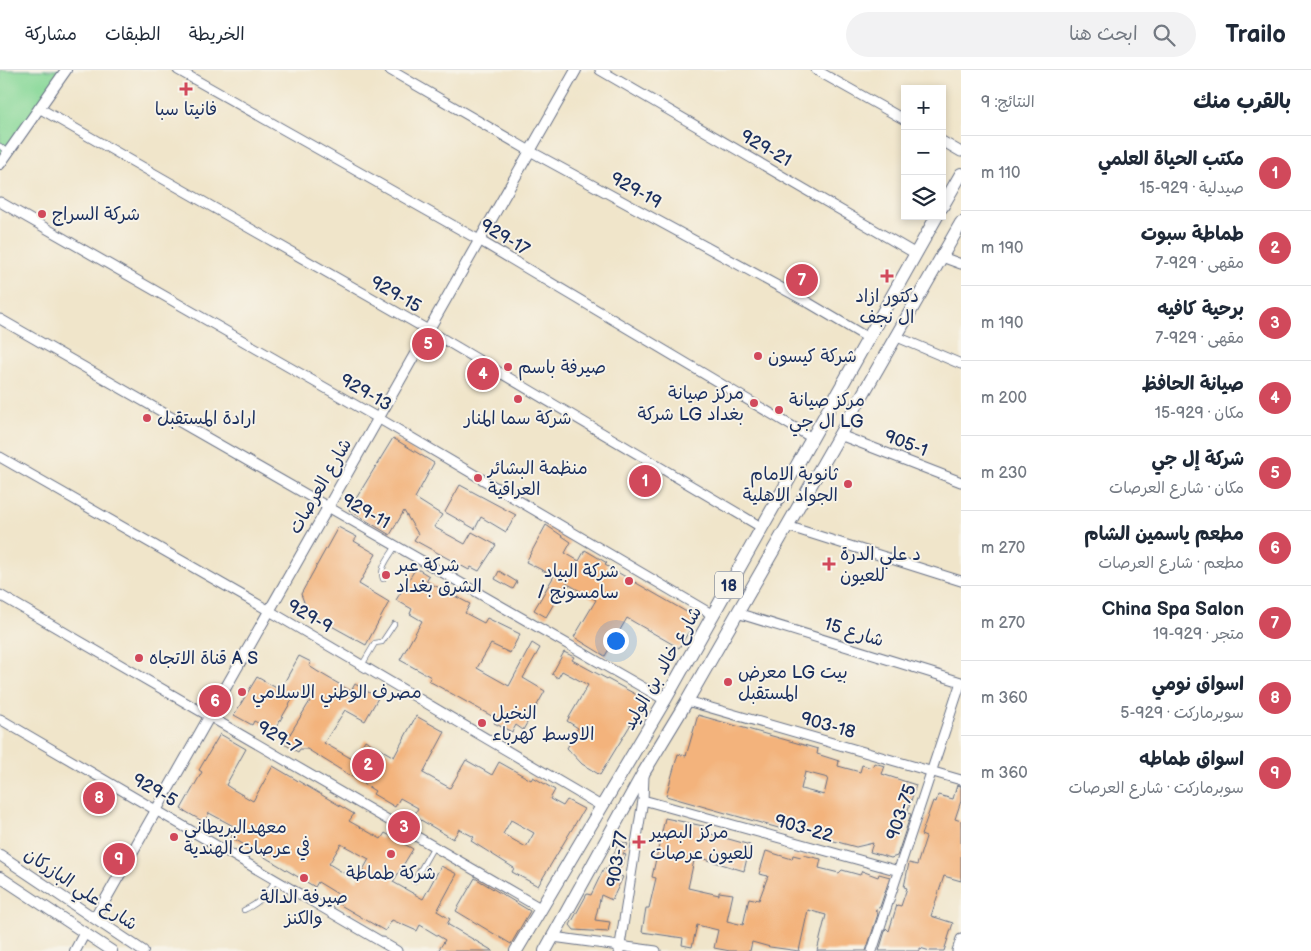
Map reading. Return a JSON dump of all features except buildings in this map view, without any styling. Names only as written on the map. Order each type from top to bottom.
[{"type":"main road","points":[[946,200],[961,174]]},
{"type":"main road","name":"شارع خالد بن الوليد","points":[[516,951],[665,700],[935,220]]},
{"type":"main road","name":"شارع خالد بن الوليد","points":[[545,951],[644,772],[687,701],[961,223]]},
{"type":"street","points":[[0,164],[4,150],[39,108],[66,70]]},
{"type":"street","name":"929-17","points":[[178,70],[479,240],[812,438]]},
{"type":"street","name":"929-19","points":[[390,70],[530,151],[809,303],[868,338]]},
{"type":"street","name":"شارع العرصات","points":[[95,918],[155,808],[576,70]]},
{"type":"street","name":"929-21","points":[[600,70],[916,254]]},
{"type":"street","points":[[816,70],[901,118]]},
{"type":"street","name":"929-15","points":[[39,108],[428,330],[761,527]]},
{"type":"street","points":[[946,143],[961,152]]},
{"type":"street","name":"929-13","points":[[0,202],[378,418],[713,615]]},
{"type":"street","points":[[942,256],[961,264]]},
{"type":"street","name":"929-11","points":[[0,318],[665,700]]},
{"type":"street","points":[[895,336],[961,364]]},
{"type":"street","name":"905-1","points":[[840,435],[961,482]]},
{"type":"street","name":"929-9","points":[[0,457],[268,610],[601,806]]},
{"type":"street","points":[[787,526],[961,581]]},
{"type":"street","name":"929-7","points":[[0,595],[540,908]]},
{"type":"street","name":"شارع 15","points":[[737,613],[961,682]]},
{"type":"street","name":"903-75","points":[[872,951],[961,682]]},
{"type":"street","name":"903-18","points":[[687,701],[961,780]]},
{"type":"street","name":"929-5","points":[[0,719],[398,951]]},
{"type":"street","name":"903-77","points":[[619,948],[643,800],[644,772]]},
{"type":"street","name":"903-22","points":[[643,800],[899,871]]},
{"type":"street","name":"شارع علي البازركان","points":[[0,855],[143,951]]},
{"type":"street","name":"شارع علي البازركان","points":[[0,877],[112,951]]},
{"type":"street","points":[[75,951],[84,934]]},
{"type":"street","points":[[553,937],[619,948],[656,951]]},
{"type":"street","points":[[957,951],[961,939]]},
{"type":"lane","points":[[383,579],[381,573],[396,547]]},
{"type":"lane","points":[[362,665],[375,643],[382,642],[394,624]]},
{"type":"lane","points":[[414,881],[434,846]]},
{"type":"lane","points":[[244,910],[257,904],[276,879]]},
{"type":"green space","points":[[0,70],[67,70],[0,155]]},
{"type":"place","name":"فانيتا سبا","points":[[186,89]]},
{"type":"place","name":"شركة السراج","points":[[42,214]]},
{"type":"place","name":"دكتور ازاد ال نجف","points":[[887,276]]},
{"type":"place","name":"China Spa Salon","points":[[802,280]]},
{"type":"place","name":"شركة إل جي","points":[[428,344]]},
{"type":"place","name":"شركة كيسون","points":[[758,356]]},
{"type":"place","name":"صيرفة باسم","points":[[508,367]]},
{"type":"place","name":"صيانة الحافظ","points":[[483,374]]},
{"type":"place","name":"شركة سما المنار","points":[[518,399]]},
{"type":"place","name":"مركز صيانة شركة LG بغداد","points":[[754,403]]},
{"type":"place","name":"مركز صيانة ال جي LG","points":[[779,410]]},
{"type":"place","name":"ارادة المستقبل","points":[[147,418]]},
{"type":"place","name":"منظمة البشائر العراقية","points":[[478,478]]},
{"type":"place","name":"مكتب الحياة العلمي","points":[[645,481]]},
{"type":"place","name":"ثانوية الامام الجواد الاهلية","points":[[848,484]]},
{"type":"place","name":"د علي الدرة للعيون","points":[[829,564]]},
{"type":"place","name":"شركة عبر الشرق بغداد","points":[[386,575]]},
{"type":"place","name":"شركة البياد / سامسونج","points":[[629,581]]},
{"type":"place","name":"قناة الاتجاه A S","points":[[139,658]]},
{"type":"place","name":"معرض LG بيت المستقبل","points":[[728,682]]},
{"type":"place","name":"مصرف الوطني الاسلامي","points":[[242,692]]},
{"type":"place","name":"مطعم ياسمين الشام","points":[[215,701]]},
{"type":"place","name":"النخيل الاوسط كهرباء","points":[[482,723]]},
{"type":"place","name":"طماطة سبوت","points":[[368,765]]},
{"type":"place","name":"اسواق نومي","points":[[99,798]]},
{"type":"place","name":"برحية كافيه","points":[[404,827]]},
{"type":"place","name":"معهدالبريطاني في عرصات الهندية","points":[[174,837]]},
{"type":"place","name":"مركز البصير للعيون عرصات","points":[[639,842]]},
{"type":"place","name":"شركة طماطة","points":[[391,854]]},
{"type":"place","name":"اسواق طماطه","points":[[119,859]]},
{"type":"place","name":"صيرفة الدالة والكنز","points":[[304,878]]}]
